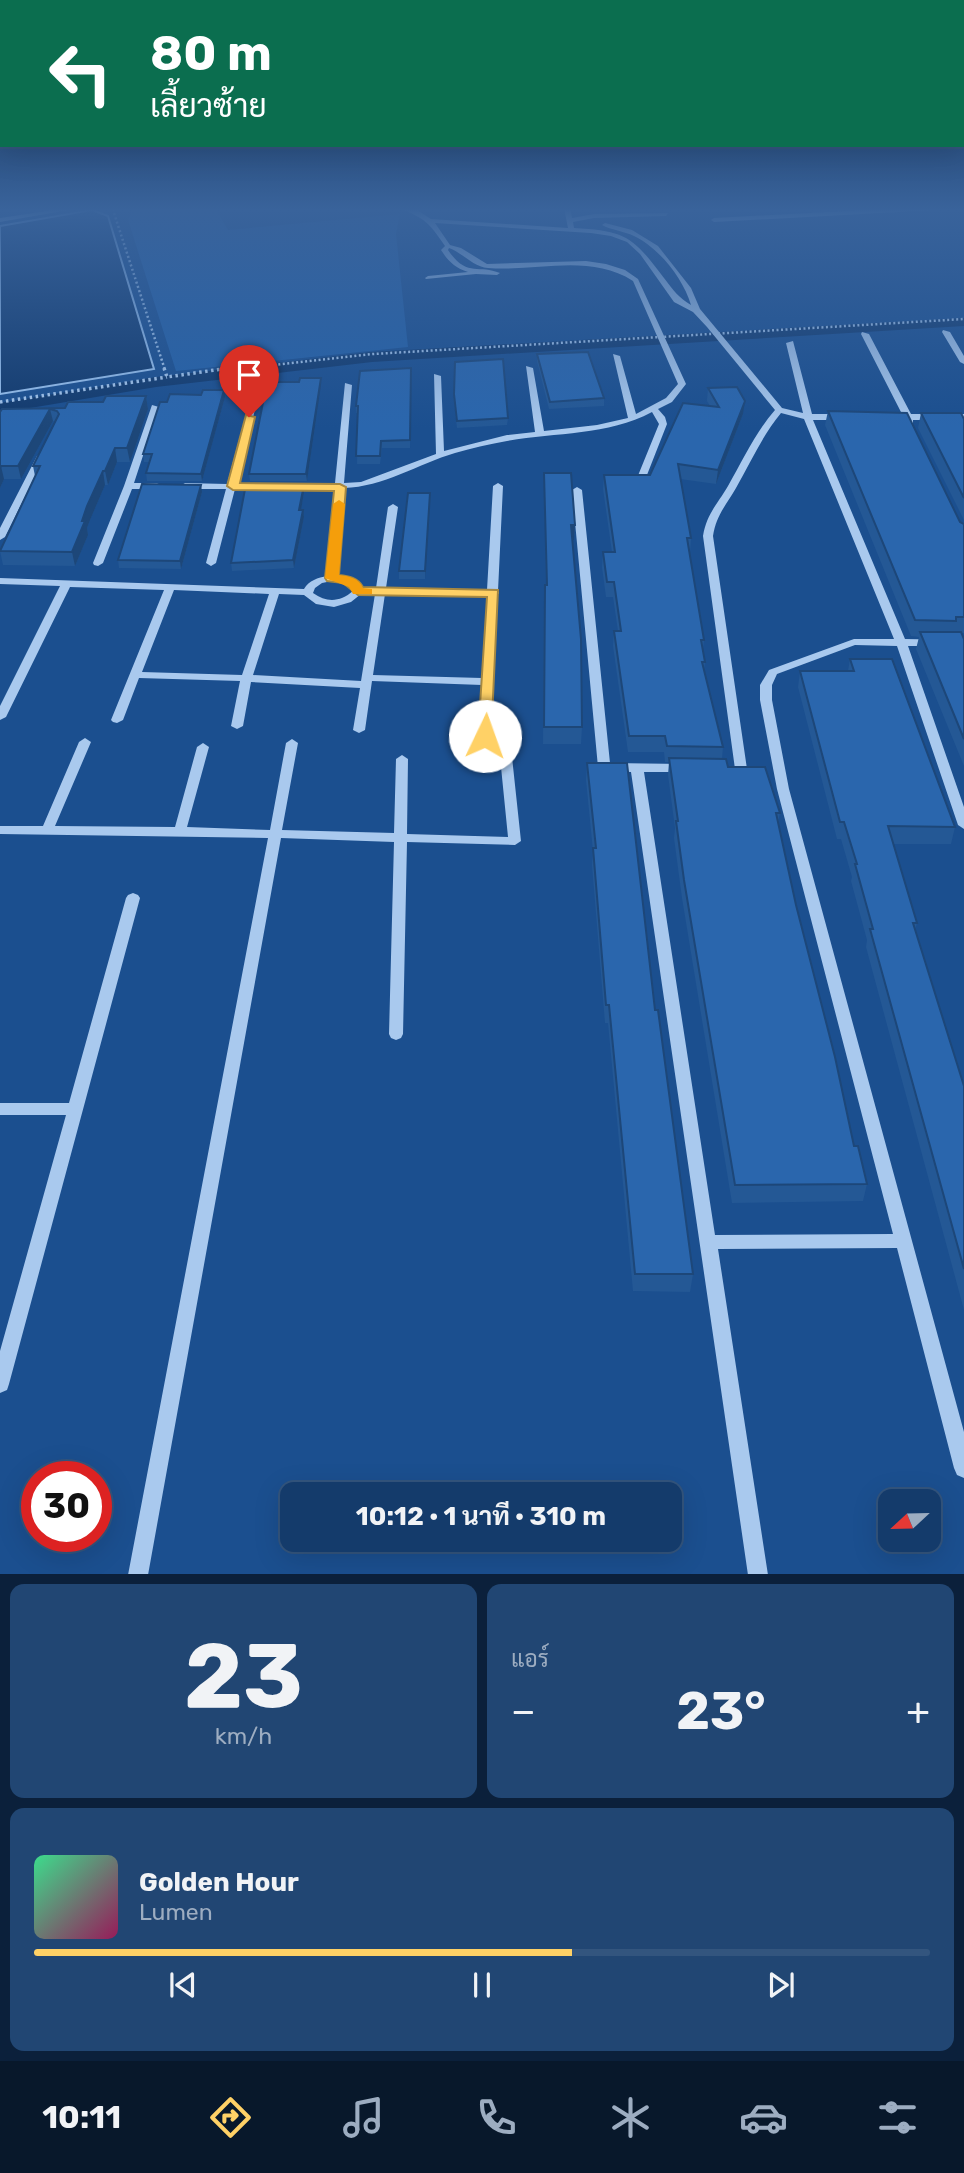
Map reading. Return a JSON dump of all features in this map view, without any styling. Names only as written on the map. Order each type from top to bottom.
[{"type":"street","points":[[281,487],[340,487],[376,481],[440,455],[507,438],[597,428],[633,419],[654,410],[677,393],[682,384],[637,281]]},
{"type":"street","points":[[663,281],[677,300],[696,310],[710,325],[779,410],[808,417],[858,417]]},
{"type":"street","points":[[683,281],[695,299],[696,310]]},
{"type":"street","points":[[946,332],[964,362]]},
{"type":"street","points":[[865,334],[913,429]]},
{"type":"street","points":[[790,343],[808,417],[901,642],[964,825]]},
{"type":"street","points":[[616,356],[633,419]]},
{"type":"street","points":[[529,368],[540,435]]},
{"type":"street","points":[[437,376],[440,455]]},
{"type":"street","points":[[332,578],[348,385]]},
{"type":"street","points":[[211,563],[255,394]]},
{"type":"street","points":[[97,564],[129,486],[155,407]]},
{"type":"street","points":[[642,478],[663,424],[661,417],[654,410]]},
{"type":"street","points":[[779,410],[758,433],[731,489],[710,516],[708,536],[754,769],[904,1241],[964,1468]]},
{"type":"street","points":[[883,417],[964,417]]},
{"type":"street","points":[[0,537],[44,449]]},
{"type":"street","points":[[129,486],[269,486]]},
{"type":"street","points":[[485,736],[498,486]]},
{"type":"street","points":[[577,490],[604,767],[702,768]]},
{"type":"street","points":[[359,730],[393,507]]},
{"type":"street","points":[[0,581],[308,592],[318,581],[332,578],[346,579],[355,584],[358,591]]},
{"type":"street","points":[[0,717],[67,583]]},
{"type":"street","points":[[117,720],[170,587]]},
{"type":"street","points":[[237,726],[246,678],[275,591]]},
{"type":"street","points":[[358,591],[494,593]]},
{"type":"street","points":[[308,592],[314,601],[327,604],[341,603],[353,598],[358,591]]},
{"type":"street","points":[[754,769],[766,700],[766,685],[773,672],[854,642],[964,643]]},
{"type":"street","points":[[135,675],[366,682],[488,682]]},
{"type":"street","points":[[47,831],[85,742]]},
{"type":"street","points":[[138,1574],[292,743]]},
{"type":"street","points":[[180,831],[203,747]]},
{"type":"street","points":[[0,830],[180,831],[515,841],[506,757]]},
{"type":"street","points":[[396,1034],[402,759]]},
{"type":"street","points":[[637,768],[758,1574]]},
{"type":"street","points":[[0,1384],[133,898]]},
{"type":"street","points":[[0,1109],[75,1109]]},
{"type":"street","points":[[708,1242],[904,1241]]},
{"type":"path","points":[[136,281],[167,377]]},
{"type":"path","points":[[247,368],[373,354],[964,319]]},
{"type":"path","points":[[0,402],[152,377],[249,365],[270,366]]},
{"type":"shaded area","points":[[0,281],[128,281],[154,369],[0,394]]},
{"type":"shaded area","points":[[148,281],[401,281],[408,347],[176,371]]},
{"type":"building","points":[[588,352],[604,398],[550,402],[537,354]]},
{"type":"building","points":[[503,359],[508,418],[457,421],[455,362]]},
{"type":"building","points":[[411,368],[410,440],[381,441],[380,456],[356,456],[356,406],[360,371]]},
{"type":"building","points":[[300,378],[321,378],[306,474],[249,474],[267,382],[299,382]]},
{"type":"building","points":[[737,387],[745,401],[718,470],[678,464],[704,640],[701,640],[705,662],[702,662],[723,747],[667,746],[665,736],[629,736],[614,631],[621,631],[614,582],[607,582],[603,552],[615,552],[604,475],[650,475],[683,403],[719,407],[708,388]]},
{"type":"building","points":[[203,390],[224,390],[201,474],[146,473],[152,454],[143,454],[160,402],[167,402],[170,394],[201,395]]},
{"type":"building","points":[[106,396],[146,396],[127,448],[115,448],[103,471],[87,506],[82,521],[85,521],[72,552],[0,551],[40,466],[33,466],[59,414],[50,409],[18,466],[0,468],[2,409],[65,408],[68,402],[103,402]]},
{"type":"building","points":[[828,411],[907,413],[960,522],[964,524],[964,617],[956,617],[956,621],[915,620]]},
{"type":"building","points":[[921,413],[961,413],[964,419],[964,498]]},
{"type":"building","points":[[544,473],[571,473],[575,525],[571,525],[581,639],[582,727],[544,727],[547,585]]},
{"type":"building","points":[[142,484],[201,485],[180,561],[118,560]]},
{"type":"building","points":[[246,484],[304,485],[299,510],[303,510],[293,560],[231,563]]},
{"type":"building","points":[[408,493],[430,493],[425,571],[399,571]]},
{"type":"building","points":[[920,632],[961,632],[964,639],[964,739]]},
{"type":"building","points":[[850,659],[892,659],[955,827],[888,826],[917,923],[913,923],[964,1086],[964,1269],[870,929],[873,929],[857,864],[844,822],[840,822],[800,671],[854,671]]},
{"type":"building","points":[[669,758],[726,759],[728,767],[765,767],[780,813],[776,813],[796,905],[835,1057],[854,1146],[858,1146],[867,1184],[735,1185],[684,880]]},
{"type":"building","points":[[587,763],[627,763],[655,1010],[658,1010],[693,1274],[635,1274],[609,1005],[606,1005],[593,848],[596,848]]},
{"type":"waterway","points":[[0,408],[156,382],[372,357],[964,322]]},
{"type":"slow traffic","points":[[339,504],[332,578],[346,579],[355,584],[358,591],[368,592]]},
{"type":"route","points":[[249,417],[233,486],[340,487],[332,578],[346,579],[355,584],[358,591],[494,593],[485,736]]}]
